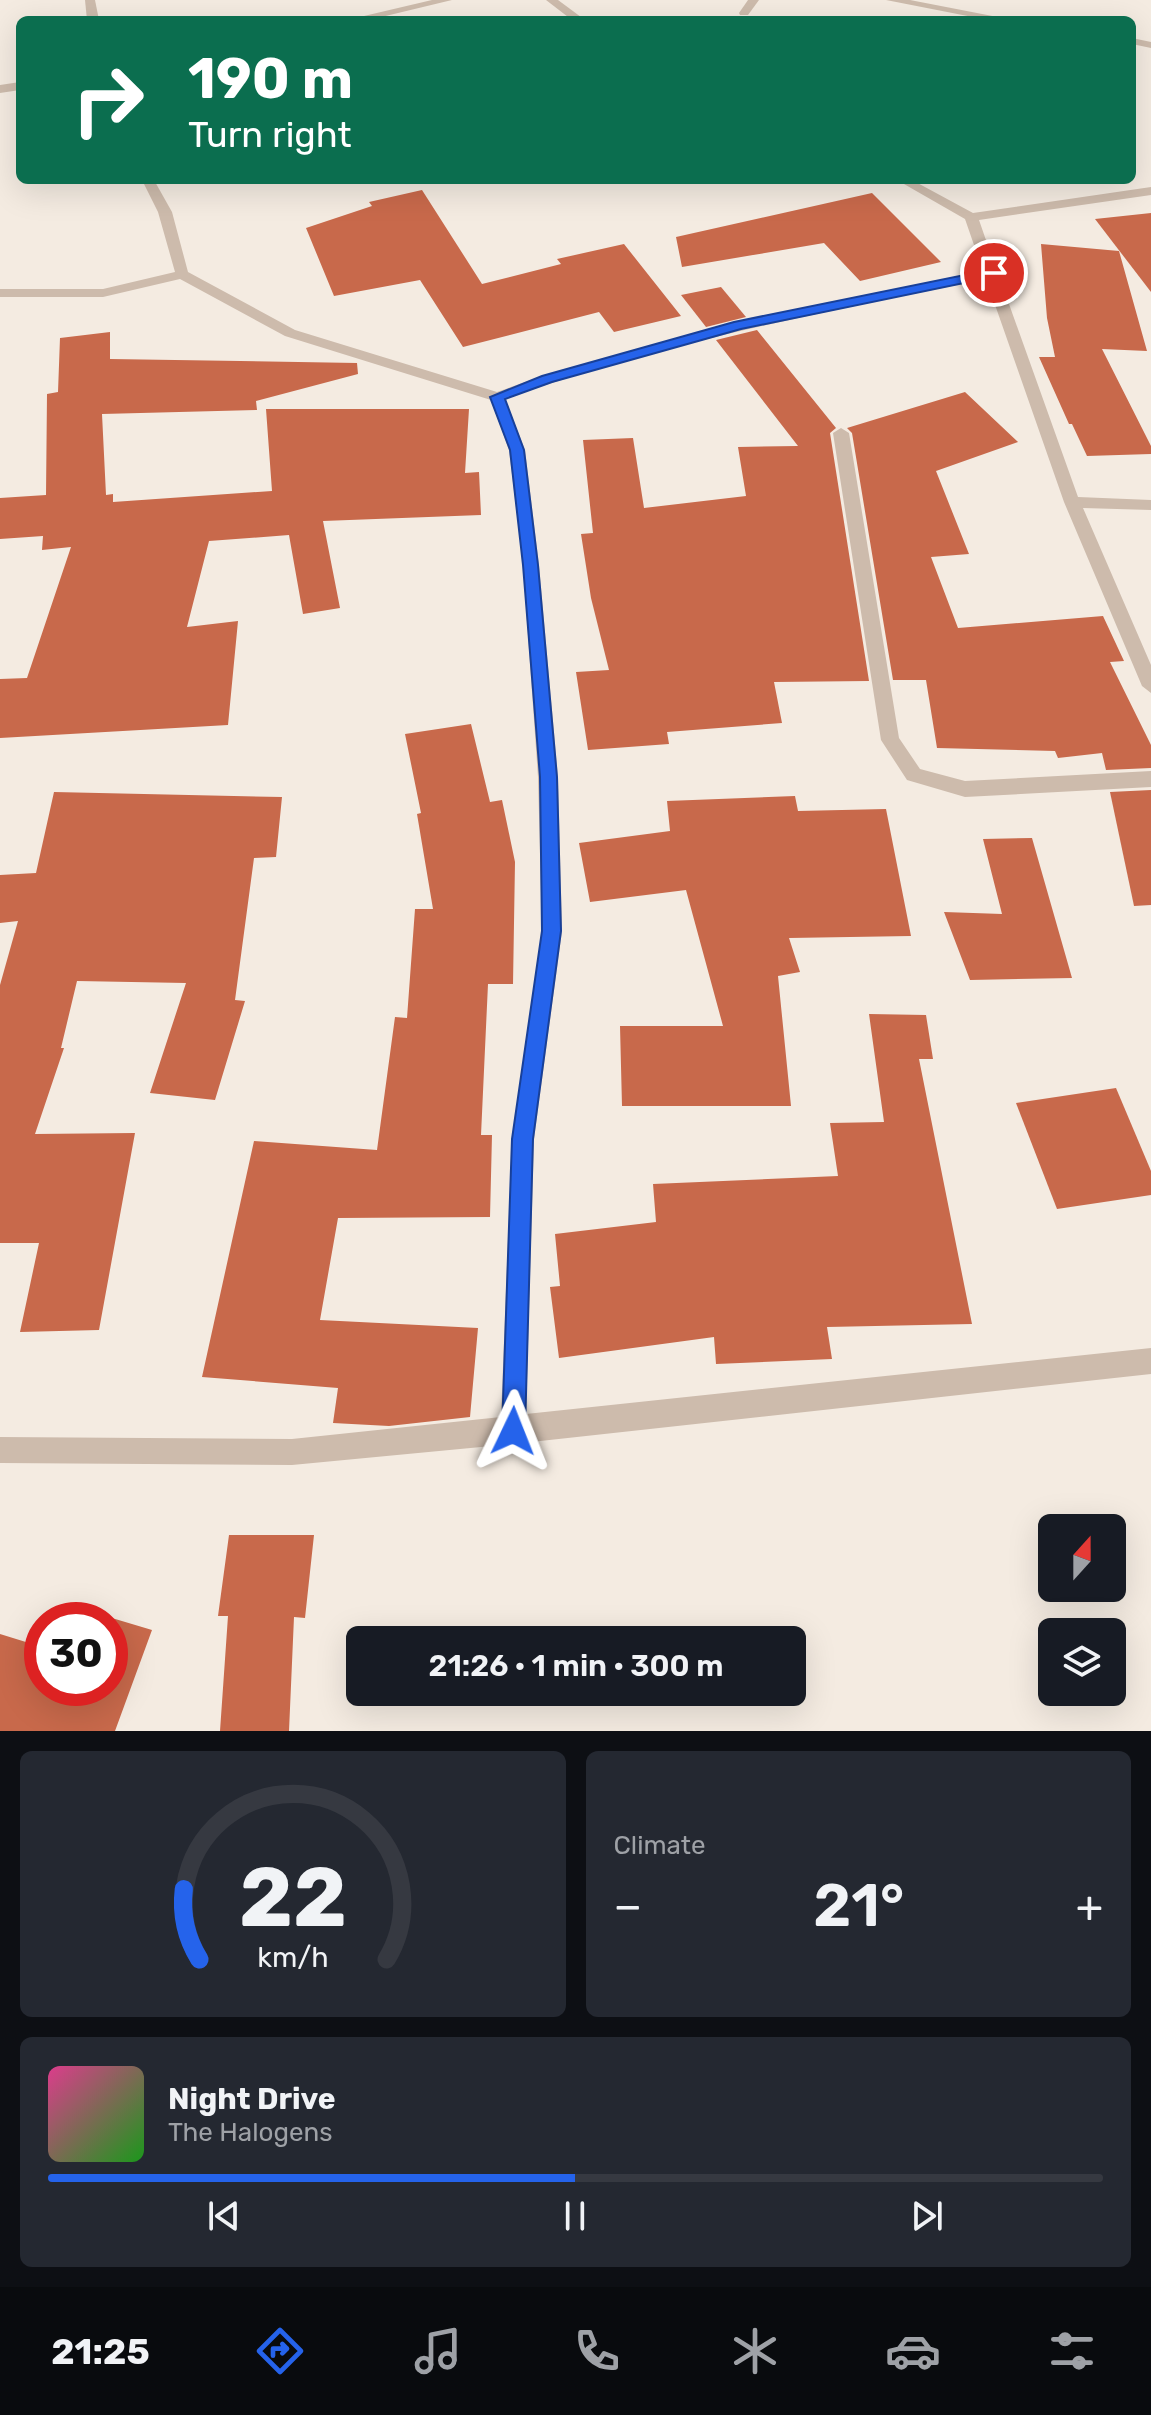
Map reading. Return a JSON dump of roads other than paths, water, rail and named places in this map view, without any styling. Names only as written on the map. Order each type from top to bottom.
[{"type":"street","points":[[372,16],[447,0]]},
{"type":"street","points":[[551,0],[573,16]]},
{"type":"street","points":[[744,13],[754,0]]},
{"type":"street","points":[[891,0],[984,16]]},
{"type":"street","points":[[150,184],[165,212],[182,274]]},
{"type":"street","points":[[910,184],[971,217],[1151,191]]},
{"type":"street","points":[[971,217],[994,273],[1072,502],[1151,686]]},
{"type":"street","points":[[0,293],[103,293],[182,274],[290,333],[497,397],[547,379],[739,325],[994,273]]},
{"type":"street","points":[[497,397],[517,450],[531,565],[548,777],[552,931],[523,1139],[513,1431]]},
{"type":"street","points":[[841,433],[890,740],[914,775],[965,789],[1151,779]]},
{"type":"street","points":[[1072,502],[1151,505]]},
{"type":"street","points":[[0,1450],[292,1452],[1151,1361]]}]
